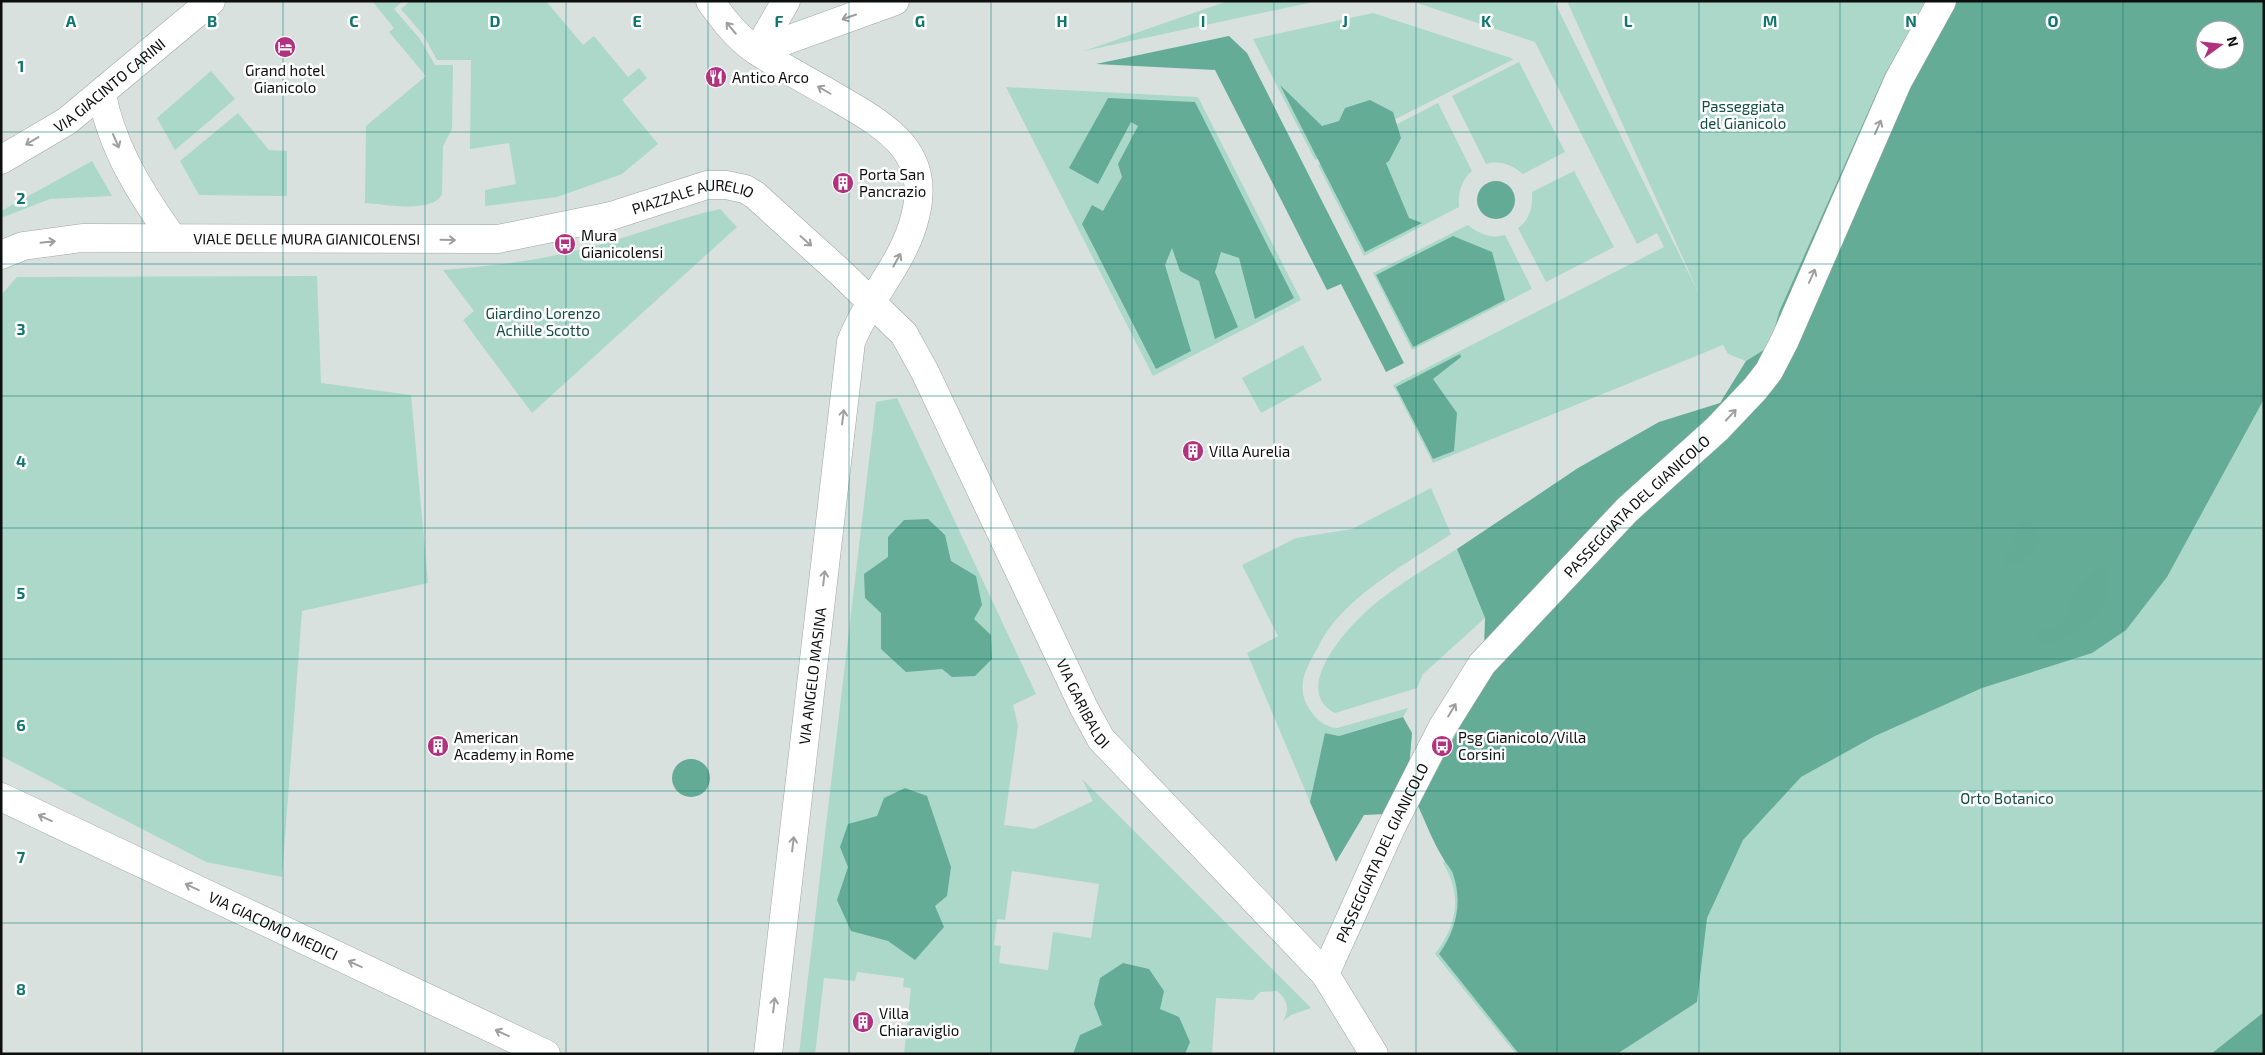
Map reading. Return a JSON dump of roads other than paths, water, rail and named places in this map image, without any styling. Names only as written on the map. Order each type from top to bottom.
[{"type":"street","name":"VIA GIACINTO CARINI","points":[[1,160],[67,121],[102,94],[211,1]]},
{"type":"street","points":[[710,1],[736,34],[757,51]]},
{"type":"street","points":[[757,51],[786,1]]},
{"type":"street","points":[[757,51],[895,1]]},
{"type":"street","name":"PASSEGGIATA DEL GIANICOLO","points":[[1325,974],[1400,811],[1446,720],[1482,664],[1627,510],[1718,429],[1755,389],[1768,370],[1785,340],[1898,81],[1942,1]]},
{"type":"street","name":"VIA ANGELO MASINA","points":[[757,51],[866,114],[900,141],[915,167],[919,184],[918,206],[911,231],[890,273],[870,302],[852,342],[768,1054]]},
{"type":"street","points":[[102,94],[108,121],[122,155],[151,207],[172,237]]},
{"type":"street","name":"PIAZZALE AURELIO","points":[[611,216],[707,185],[726,185],[745,189],[770,208],[870,302]]},
{"type":"street","name":"VIALE DELLE MURA GIANICOLENSI","points":[[1,255],[22,246],[40,242],[82,238],[172,237],[477,241],[523,236],[611,216]]},
{"type":"street","name":"VIA GARIBALDI","points":[[870,302],[904,334],[925,372],[1084,708],[1101,739],[1325,974],[1374,1054]]},
{"type":"street","name":"VIA GIACOMO MEDICI","points":[[1,797],[546,1054]]},
{"type":"place","name":"Grand hotel Gianicolo","points":[[285,47]]},
{"type":"place","name":"Antico Arco","points":[[716,77]]},
{"type":"place","name":"Porta San Pancrazio","points":[[843,183]]},
{"type":"place","name":"Mura Gianicolensi","points":[[565,244]]},
{"type":"place","name":"Villa Aurelia","points":[[1193,451]]},
{"type":"place","name":"American Academy in Rome","points":[[438,746]]},
{"type":"place","name":"Psg Gianicolo/Villa Corsini","points":[[1442,746]]},
{"type":"place","name":"Villa Chiaraviglio","points":[[863,1022]]},
{"type":"park label","name":"Passeggiata del Gianicolo","points":[[1743,114]]},
{"type":"park label","name":"Giardino Lorenzo Achille Scotto","points":[[543,322]]},
{"type":"park label","name":"Orto Botanico","points":[[2007,798]]}]
